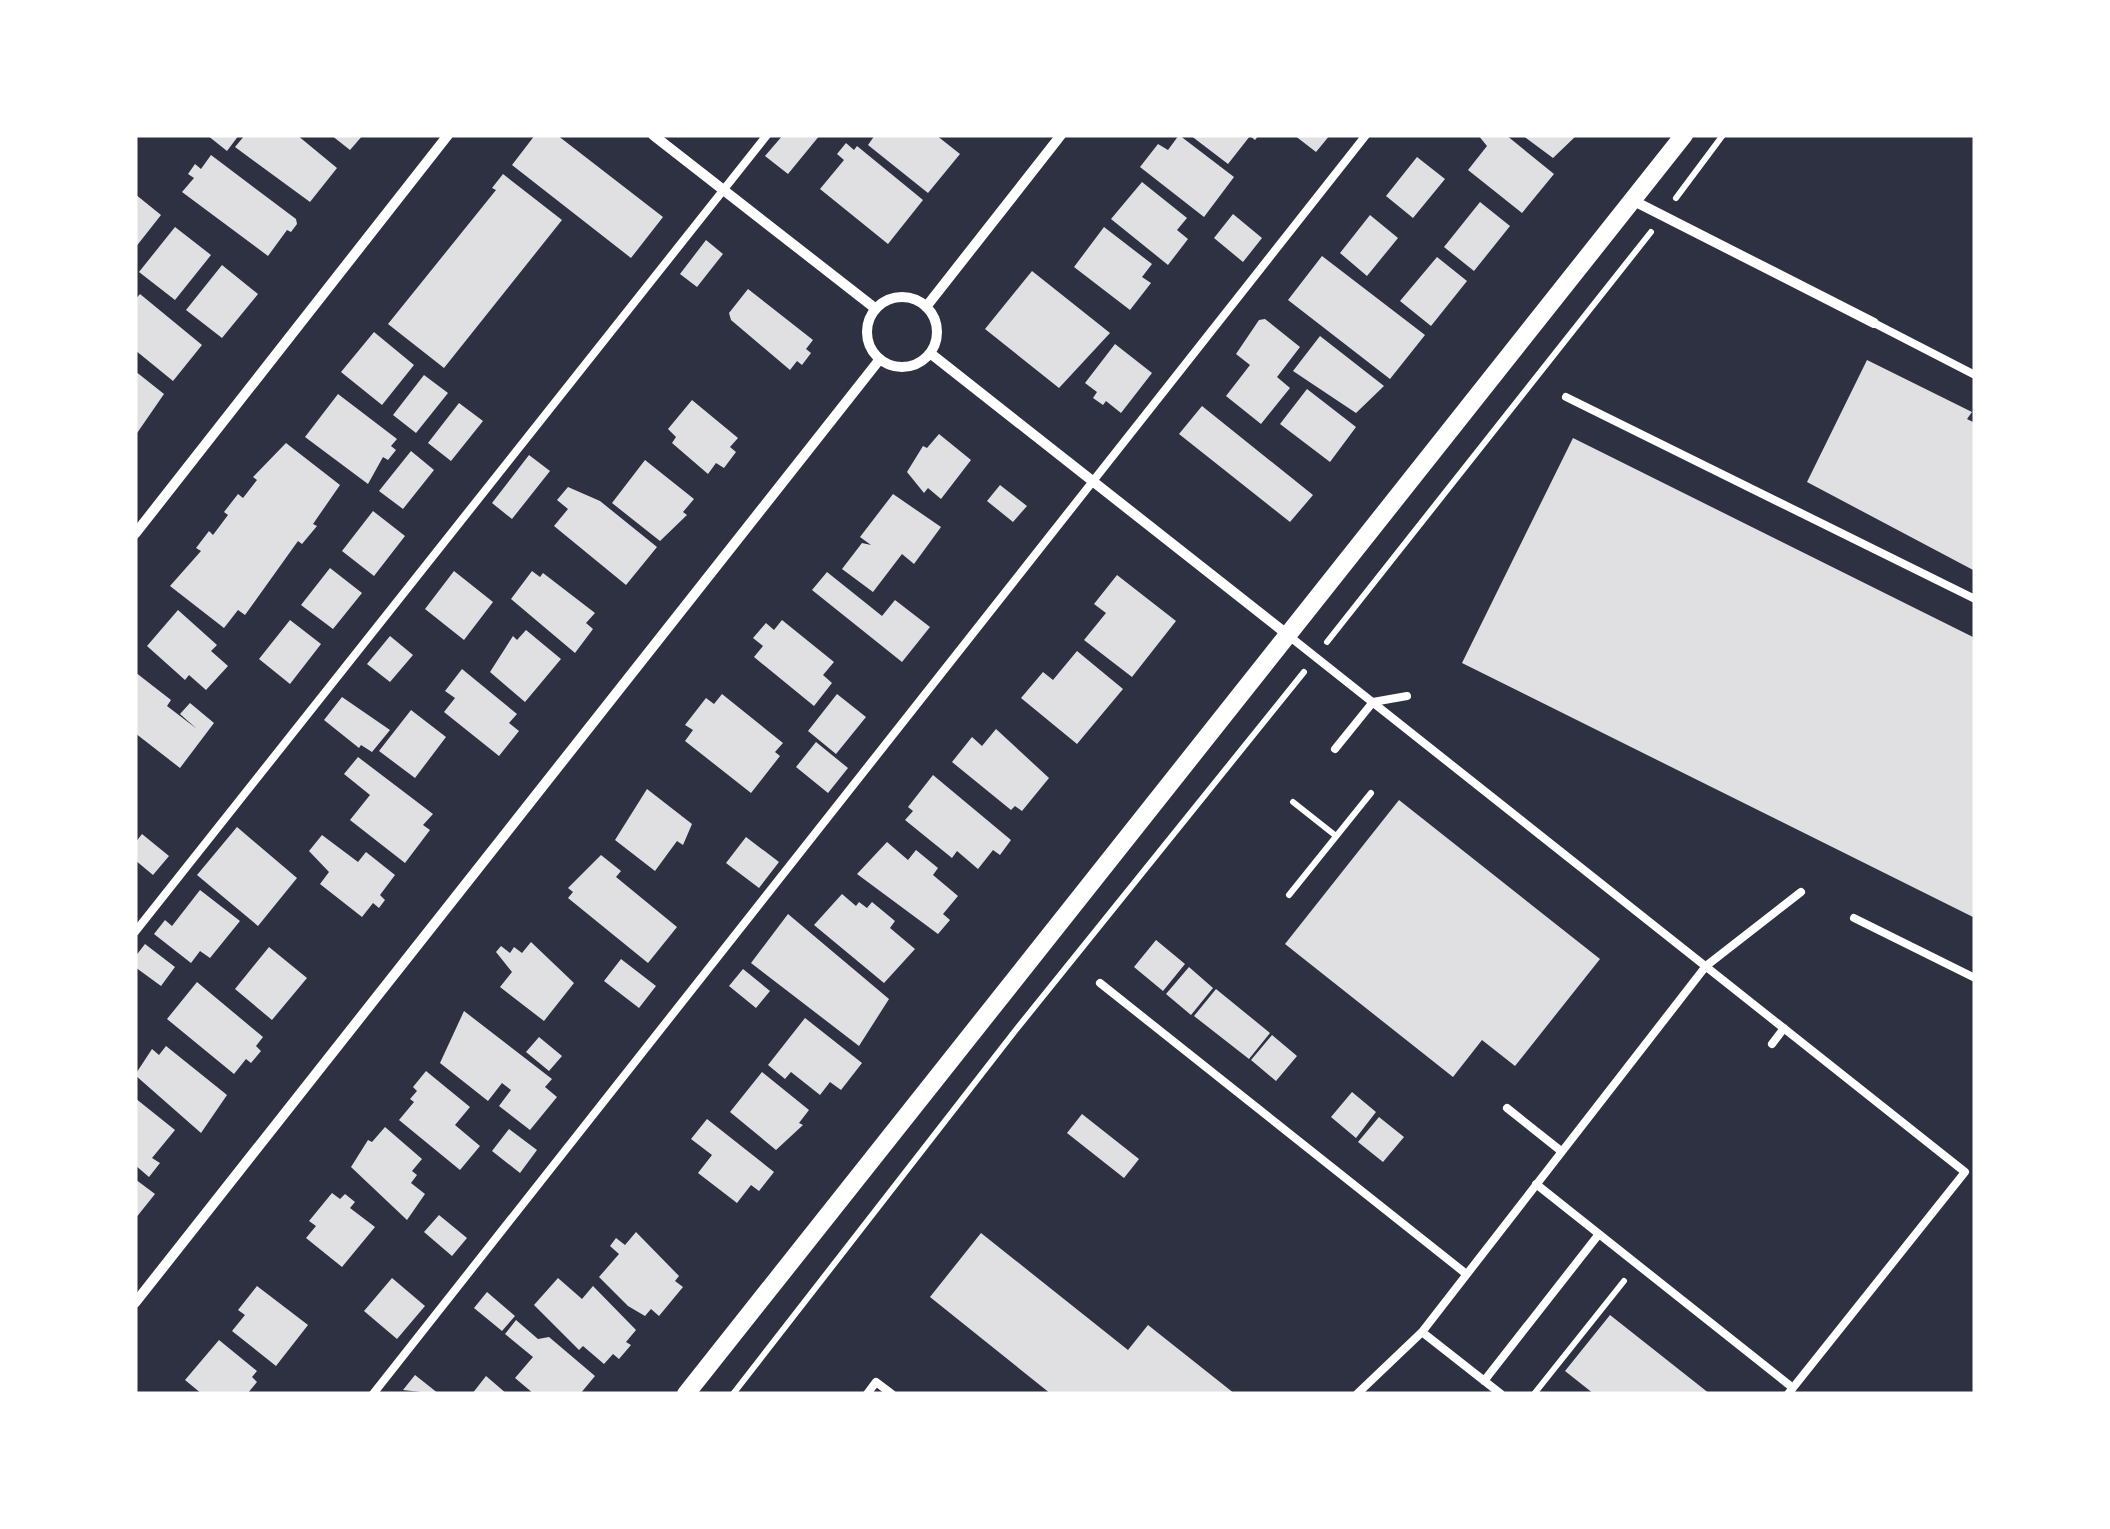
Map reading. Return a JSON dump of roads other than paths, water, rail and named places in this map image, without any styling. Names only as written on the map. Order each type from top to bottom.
[{"type":"street","points":[[135,534],[448,135]]},
{"type":"street","points":[[653,135],[876,309]]},
{"type":"street","points":[[926,307],[1061,135]]},
{"type":"street","points":[[686,1394],[1684,135]]},
{"type":"street","points":[[1632,200],[1874,324]]},
{"type":"street","points":[[902,296],[926,307],[936,325],[930,353],[905,367],[880,359],[867,333],[876,309],[902,296]]},
{"type":"street","points":[[930,353],[1288,635]]},
{"type":"street","points":[[135,1303],[880,359]]},
{"type":"lane","points":[[135,932],[767,135]]},
{"type":"lane","points":[[373,1394],[1366,135]]},
{"type":"lane","points":[[1874,324],[1975,376]]},
{"type":"lane","points":[[1566,398],[1975,599]]},
{"type":"lane","points":[[1288,635],[1964,1172],[1790,1391],[1536,1184]]},
{"type":"lane","points":[[1335,749],[1372,702],[1407,696]]},
{"type":"lane","points":[[1357,1394],[1422,1332],[1706,966],[1802,892]]},
{"type":"lane","points":[[1854,918],[1975,978]]},
{"type":"lane","points":[[1100,983],[1465,1273]]},
{"type":"lane","points":[[1772,1044],[1784,1028]]},
{"type":"lane","points":[[1507,1108],[1561,1151]]},
{"type":"lane","points":[[1484,1381],[1600,1234]]},
{"type":"lane","points":[[1422,1332],[1500,1394]]},
{"type":"lane","points":[[867,1394],[876,1382],[892,1394]]}]
